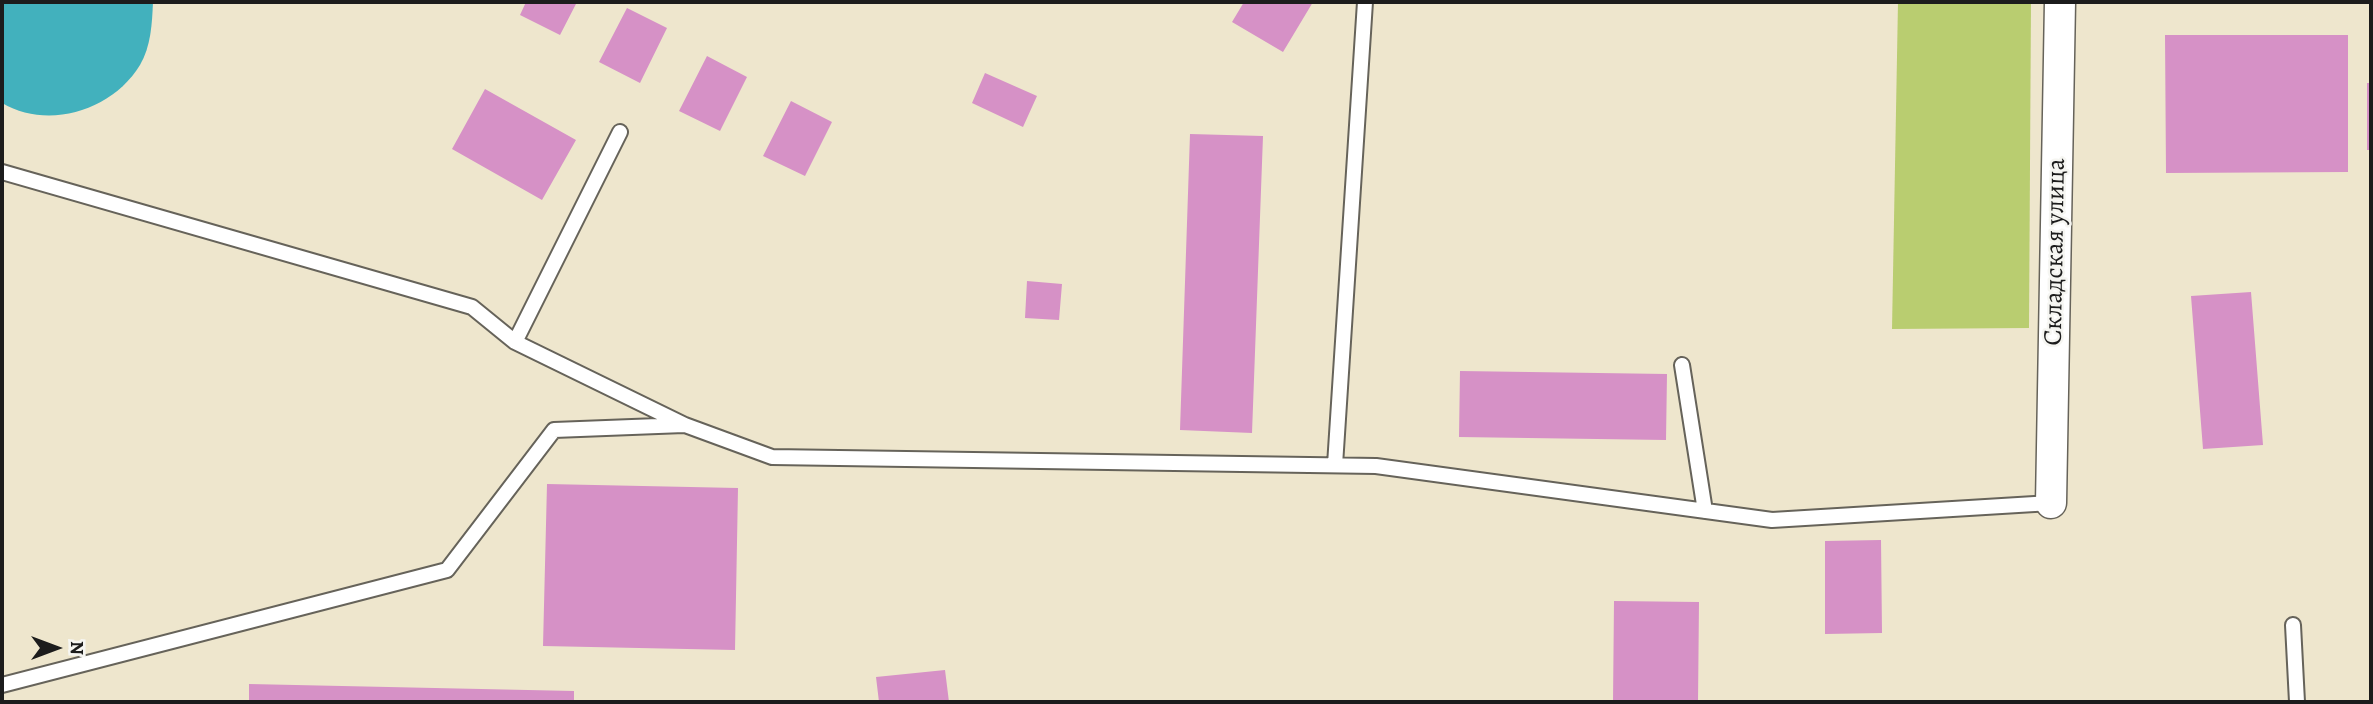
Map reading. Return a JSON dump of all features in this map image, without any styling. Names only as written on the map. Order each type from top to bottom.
[{"type":"street","name":"Складская улица","points":[[2051,503],[2060,2]]},
{"type":"lane","points":[[1335,466],[1365,2]]},
{"type":"lane","points":[[515,342],[620,132]]},
{"type":"lane","points":[[2,172],[472,307],[515,342],[685,425],[772,457],[1376,466],[1772,520],[2051,503]]},
{"type":"lane","points":[[1682,365],[1705,511]]},
{"type":"lane","points":[[2,685],[447,570],[554,430],[685,425]]},
{"type":"lane","points":[[2293,625],[2297,702]]},
{"type":"green space","points":[[1898,2],[2031,2],[2029,328],[1892,329]]},
{"type":"water","points":[[2,2],[153,2],[147,50],[128,81],[96,104],[58,115],[20,111],[2,103]]},
{"type":"building","points":[[526,2],[577,2],[560,35],[520,15]]},
{"type":"building","points":[[1244,2],[1313,2],[1283,52],[1232,22]]},
{"type":"building","points":[[627,8],[667,28],[640,83],[599,62]]},
{"type":"building","points":[[2165,35],[2348,35],[2348,172],[2166,173]]},
{"type":"building","points":[[707,56],[747,77],[720,131],[679,111]]},
{"type":"building","points":[[985,73],[1037,96],[1023,127],[972,103]]},
{"type":"building","points":[[2367,83],[2371,83],[2371,150],[2367,150]]},
{"type":"building","points":[[485,89],[576,140],[542,200],[452,149]]},
{"type":"building","points":[[791,101],[832,122],[805,176],[763,156]]},
{"type":"building","points":[[1190,134],[1263,136],[1252,433],[1180,430]]},
{"type":"building","points":[[1027,281],[1062,284],[1059,320],[1025,318]]},
{"type":"building","points":[[2251,292],[2263,445],[2203,449],[2191,296]]},
{"type":"building","points":[[1460,371],[1667,374],[1666,440],[1459,437]]},
{"type":"building","points":[[547,484],[738,488],[735,650],[543,646]]},
{"type":"building","points":[[1881,540],[1882,633],[1825,634],[1825,541]]},
{"type":"building","points":[[1614,601],[1699,602],[1698,702],[1613,702]]},
{"type":"building","points":[[945,670],[949,702],[879,702],[876,677]]},
{"type":"building","points":[[249,684],[574,691],[574,702],[249,702]]}]
